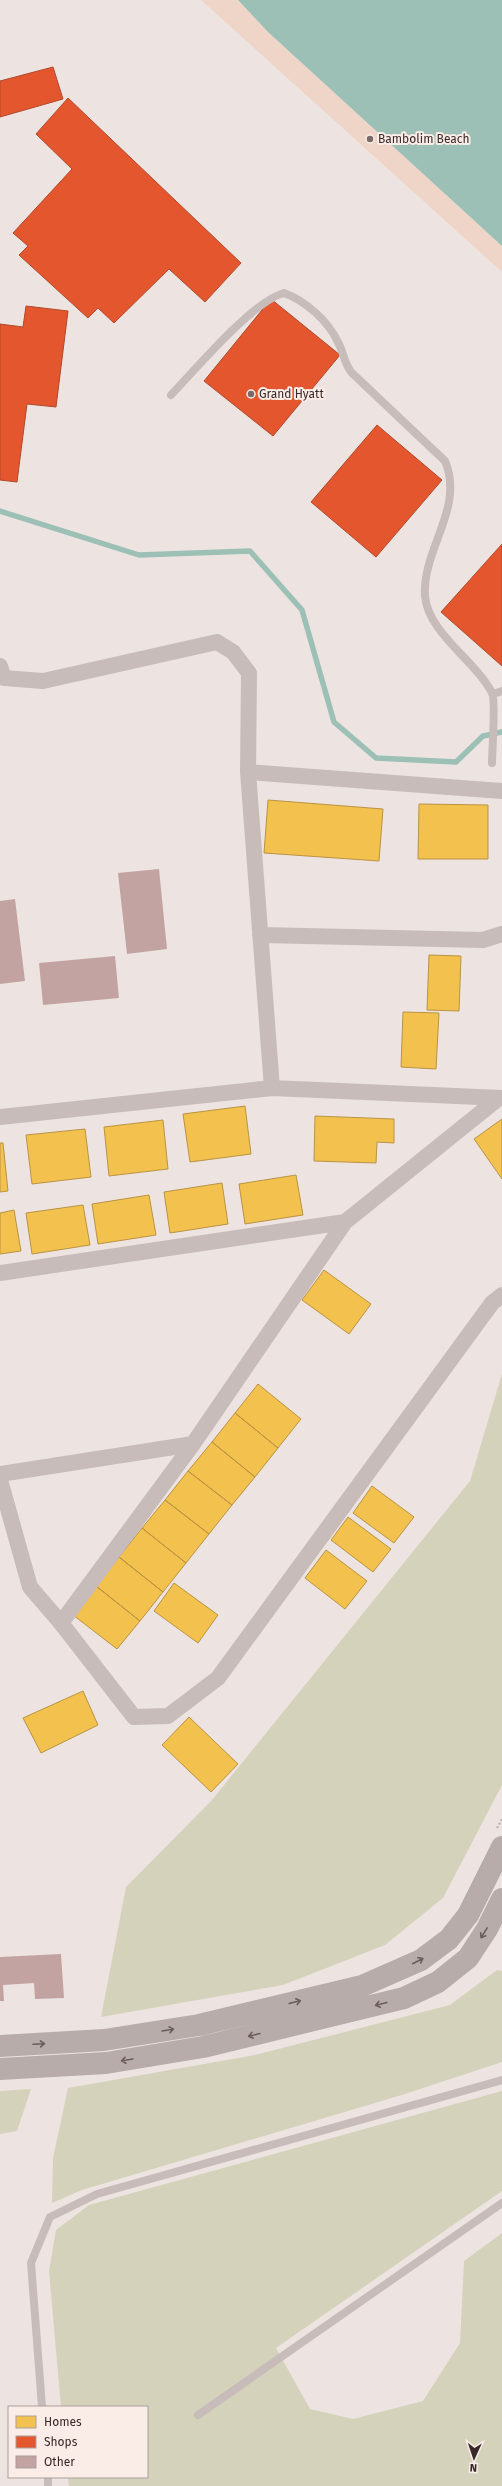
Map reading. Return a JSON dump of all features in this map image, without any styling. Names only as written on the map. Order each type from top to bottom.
[{"type":"main road","points":[[0,2046],[104,2040],[199,2025],[362,1986],[421,1960],[449,1939],[468,1915],[499,1840]]},
{"type":"main road","points":[[0,2069],[106,2063],[203,2047],[404,1998],[438,1982],[468,1958],[487,1929],[502,1898]]},
{"type":"street","points":[[0,666],[4,678],[43,681],[217,642],[233,652],[249,673],[248,772],[272,1088]]},
{"type":"street","points":[[248,772],[502,791]]},
{"type":"street","points":[[260,935],[483,940],[502,934]]},
{"type":"street","points":[[0,1117],[272,1088],[500,1098]]},
{"type":"street","points":[[61,1623],[193,1444],[345,1222],[500,1098]]},
{"type":"street","points":[[0,1273],[345,1222]]},
{"type":"street","points":[[0,1480],[30,1587],[61,1623],[134,1717],[168,1716],[218,1678],[492,1303],[502,1295]]},
{"type":"street","points":[[0,1474],[193,1444]]},
{"type":"lane","points":[[171,395],[255,309],[273,296],[284,293],[294,296],[312,309],[338,342],[345,365],[445,461],[451,476],[451,495],[429,571],[425,596],[429,615],[493,694],[492,763]]},
{"type":"lane","points":[[493,694],[502,691]]},
{"type":"lane","points":[[42,2406],[31,2263],[50,2217],[97,2194],[502,2080]]},
{"type":"lane","points":[[198,2415],[502,2203]]},
{"type":"path","points":[[499,1840],[502,1819]]},
{"type":"shaded area","points":[[502,1374],[502,1785],[443,1898],[385,1945],[283,1985],[101,2017],[126,1887],[212,1800],[470,1481]]},
{"type":"shaded area","points":[[497,1970],[502,1971],[502,2062],[405,2094],[82,2190],[52,2203],[53,2158],[68,2088],[255,2055],[450,2005]]},
{"type":"shaded area","points":[[31,2089],[17,2131],[0,2134],[0,2091]]},
{"type":"shaded area","points":[[502,2091],[502,2191],[276,2348],[310,2409],[353,2419],[423,2401],[460,2343],[464,2261],[502,2233],[502,2486],[69,2486],[68,2478],[148,2478],[148,2406],[61,2406],[49,2271],[56,2230],[89,2205]]},
{"type":"sand","name":"Bambolim Beach","points":[[201,0],[238,0],[268,32],[502,246],[502,272]]},
{"type":"water","points":[[238,0],[502,0],[502,246],[268,32]]},
{"type":"building: Homes","points":[[268,800],[383,809],[379,861],[264,853]]},
{"type":"building: Homes","points":[[419,804],[488,805],[488,859],[418,859]]},
{"type":"building: Homes","points":[[429,955],[461,956],[459,1011],[427,1010]]},
{"type":"building: Homes","points":[[403,1012],[439,1013],[436,1069],[401,1067]]},
{"type":"building: Homes","points":[[245,1106],[251,1154],[190,1162],[183,1114]]},
{"type":"building: Homes","points":[[315,1116],[394,1119],[394,1143],[377,1142],[376,1163],[314,1161]]},
{"type":"building: Homes","points":[[502,1119],[502,1179],[474,1139]]},
{"type":"building: Homes","points":[[163,1120],[168,1169],[109,1176],[104,1127]]},
{"type":"building: Homes","points":[[85,1129],[91,1177],[32,1184],[26,1135]]},
{"type":"building: Homes","points":[[0,1143],[3,1143],[8,1191],[0,1192]]},
{"type":"building: Homes","points":[[296,1175],[303,1215],[245,1224],[239,1184]]},
{"type":"building: Homes","points":[[222,1183],[228,1224],[170,1233],[164,1192]]},
{"type":"building: Homes","points":[[149,1195],[156,1235],[98,1244],[92,1204]]},
{"type":"building: Homes","points":[[83,1205],[90,1245],[32,1254],[26,1213]]},
{"type":"building: Homes","points":[[14,1210],[21,1251],[0,1254],[0,1213]]},
{"type":"building: Homes","points":[[324,1270],[371,1304],[349,1334],[302,1300]]},
{"type":"building: Homes","points":[[258,1384],[301,1419],[278,1448],[235,1413]]},
{"type":"building: Homes","points":[[235,1413],[278,1448],[255,1477],[212,1442]]},
{"type":"building: Homes","points":[[212,1442],[255,1477],[232,1505],[188,1471]]},
{"type":"building: Homes","points":[[188,1471],[232,1505],[209,1534],[165,1500]]},
{"type":"building: Homes","points":[[372,1486],[414,1517],[394,1543],[353,1513]]},
{"type":"building: Homes","points":[[165,1500],[209,1534],[186,1563],[142,1528]]},
{"type":"building: Homes","points":[[348,1517],[391,1549],[373,1572],[331,1540]]},
{"type":"building: Homes","points":[[142,1528],[186,1563],[163,1592],[119,1557]]},
{"type":"building: Homes","points":[[326,1550],[367,1581],[345,1609],[305,1578]]},
{"type":"building: Homes","points":[[119,1557],[163,1592],[140,1621],[96,1586]]},
{"type":"building: Homes","points":[[174,1583],[218,1615],[198,1643],[154,1611]]},
{"type":"building: Homes","points":[[96,1586],[140,1621],[117,1649],[73,1615]]},
{"type":"building: Homes","points":[[83,1691],[98,1725],[41,1753],[23,1718]]},
{"type":"building: Homes","points":[[189,1717],[238,1764],[211,1792],[162,1745]]},
{"type":"building: Shops","points":[[53,67],[63,99],[0,117],[0,81]]},
{"type":"building: Shops","points":[[68,98],[241,263],[205,302],[169,269],[114,323],[98,308],[88,318],[19,255],[28,246],[13,233],[72,169],[36,134]]},
{"type":"building: Shops","points":[[271,299],[340,355],[273,436],[204,381]]},
{"type":"building: Shops","points":[[26,306],[68,311],[56,407],[27,404],[17,482],[0,480],[0,324],[23,327]]},
{"type":"building: Shops","points":[[377,425],[442,480],[376,557],[311,502]]},
{"type":"building: Shops","points":[[502,544],[502,666],[441,612]]},
{"type":"building: Other","points":[[159,869],[167,949],[127,954],[118,873]]},
{"type":"building: Other","points":[[15,899],[25,981],[0,984],[0,901]]},
{"type":"building: Other","points":[[115,956],[119,998],[43,1005],[39,963]]},
{"type":"building: Other","points":[[61,1954],[64,1998],[35,1999],[34,1983],[3,1985],[4,2001],[0,2001],[0,1957]]},
{"type":"waterway","points":[[0,511],[139,555],[250,551],[302,610],[334,722],[376,758],[456,762],[483,736],[502,732]]},
{"type":"place","name":"Bambolim Beach","points":[[370,139]]},
{"type":"place","name":"Grand Hyatt","points":[[251,394]]}]
